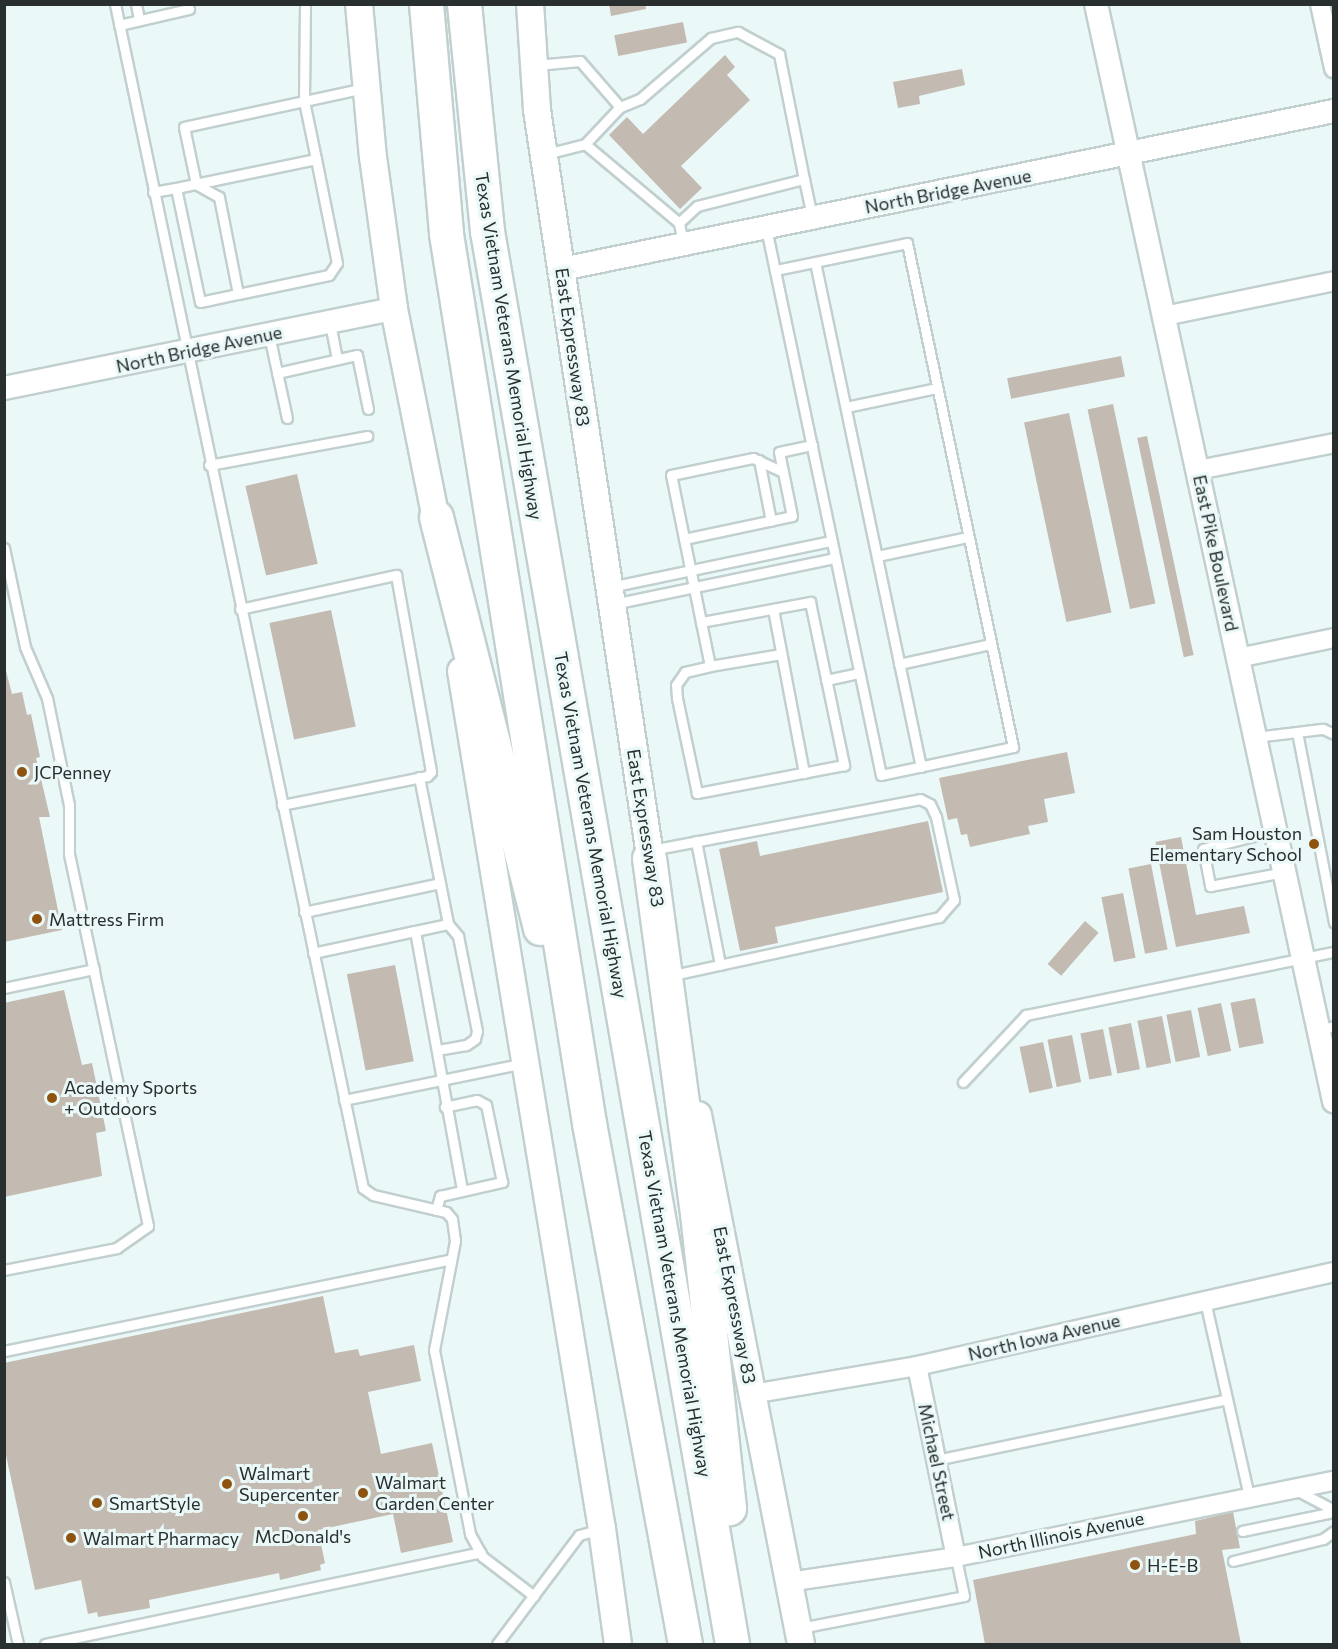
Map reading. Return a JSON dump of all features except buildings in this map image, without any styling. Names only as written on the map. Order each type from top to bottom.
[{"type":"highway","points":[[426,4],[446,234],[589,1123],[685,1644]]},
{"type":"highway","name":"Texas Vietnam Veterans Memorial Highway","points":[[464,4],[486,231],[732,1644]]},
{"type":"highway","points":[[436,517],[589,1123]]},
{"type":"highway","points":[[649,854],[697,1213],[725,1460],[741,1644]]},
{"type":"main road","points":[[359,4],[394,309],[436,517],[602,1529],[618,1644]]},
{"type":"main road","name":"East Expressway 83","points":[[530,4],[544,154],[649,854],[799,1636]]},
{"type":"street","name":"East Pike Boulevard","points":[[1096,4],[1303,960],[1326,1028],[1334,1101]]},
{"type":"street","points":[[1320,4],[1334,68]]},
{"type":"street","name":"North Bridge Avenue","points":[[562,269],[681,234],[766,228],[1334,111]]},
{"type":"street","points":[[1164,316],[1334,281]]},
{"type":"street","name":"North Bridge Avenue","points":[[4,388],[394,309]]},
{"type":"street","points":[[1198,470],[1334,443]]},
{"type":"street","points":[[1239,658],[1334,638]]},
{"type":"street","name":"North Iowa Avenue","points":[[752,1394],[917,1366],[1334,1272]]},
{"type":"street","name":"Michael Street","points":[[917,1366],[956,1557]]},
{"type":"street","name":"North Illinois Avenue","points":[[788,1582],[956,1557],[1334,1481]]},
{"type":"lane","points":[[115,4],[185,353],[363,1188],[373,1195],[446,1212],[454,1228],[451,1259],[437,1325],[435,1366],[470,1534],[480,1552],[534,1596]]},
{"type":"lane","points":[[136,4],[139,20]]},
{"type":"lane","points":[[176,188],[200,302],[329,275],[338,263],[304,101],[305,4]]},
{"type":"lane","points":[[119,25],[189,9]]},
{"type":"lane","points":[[544,154],[585,144],[620,107],[640,99],[711,38],[738,32],[780,54],[812,218]]},
{"type":"lane","points":[[534,65],[580,61],[620,107]]},
{"type":"lane","points":[[238,294],[219,197],[196,184],[184,127],[367,88]]},
{"type":"lane","points":[[585,144],[681,234],[697,206],[804,179]]},
{"type":"lane","points":[[153,192],[316,159]]},
{"type":"lane","points":[[766,228],[881,775],[1013,747],[907,243],[775,270]]},
{"type":"lane","points":[[815,262],[921,767]]},
{"type":"lane","points":[[330,322],[337,359]]},
{"type":"lane","points":[[269,335],[286,418]]},
{"type":"lane","points":[[277,373],[357,355],[368,409]]},
{"type":"lane","points":[[846,407],[936,388]]},
{"type":"lane","points":[[209,465],[367,436]]},
{"type":"lane","points":[[684,539],[792,516],[779,452],[812,445]]},
{"type":"lane","points":[[710,666],[671,475],[759,460],[783,472]]},
{"type":"lane","points":[[759,460],[771,520]]},
{"type":"lane","points":[[877,556],[967,537]]},
{"type":"lane","points":[[609,596],[690,570],[831,541]]},
{"type":"lane","points":[[4,548],[25,647],[46,698],[69,805],[69,854],[148,1226],[117,1248],[4,1270]]},
{"type":"lane","points":[[609,596],[694,587],[835,558]]},
{"type":"lane","points":[[240,609],[396,575],[431,772],[419,777],[282,805]]},
{"type":"lane","points":[[701,622],[810,602],[844,765],[697,793],[676,685],[685,672],[781,654]]},
{"type":"lane","points":[[772,609],[804,773]]},
{"type":"lane","points":[[899,664],[990,644]]},
{"type":"lane","points":[[826,680],[860,673]]},
{"type":"lane","points":[[1255,737],[1323,729],[1334,734]]},
{"type":"lane","points":[[1297,732],[1334,922]]},
{"type":"lane","points":[[419,777],[448,924],[458,936],[477,1030],[475,1039],[466,1045],[439,1050]]},
{"type":"lane","points":[[649,854],[696,842],[920,799],[930,804],[936,817],[954,900],[939,916],[672,975]]},
{"type":"lane","points":[[1276,830],[1203,849],[1210,886],[1284,872]]},
{"type":"lane","points":[[696,842],[720,965]]},
{"type":"lane","points":[[304,912],[440,883]]},
{"type":"lane","points":[[313,953],[448,924]]},
{"type":"lane","points":[[415,931],[439,1050],[444,1080],[445,1107],[462,1190]]},
{"type":"lane","points":[[963,1082],[1026,1015],[1334,952]]},
{"type":"lane","points":[[4,988],[94,969]]},
{"type":"lane","points":[[344,1100],[525,1063]]},
{"type":"lane","points":[[436,1210],[440,1196],[502,1182],[488,1112],[482,1101],[445,1107]]},
{"type":"lane","points":[[4,1351],[451,1259]]},
{"type":"lane","points":[[1205,1301],[1249,1497]]},
{"type":"lane","points":[[936,1460],[1227,1399]]},
{"type":"lane","points":[[1292,1488],[1334,1511]]},
{"type":"lane","points":[[1242,1531],[1334,1511]]},
{"type":"lane","points":[[497,1644],[579,1535],[602,1529]]},
{"type":"lane","points":[[1233,1560],[1323,1539],[1334,1531]]},
{"type":"lane","points":[[45,1644],[480,1552]]},
{"type":"lane","points":[[799,1636],[964,1596],[956,1557]]},
{"type":"lane","points":[[4,1582],[18,1644]]},
{"type":"place","name":"JCPenney","points":[[22,772]]},
{"type":"place","name":"Sam Houston Elementary School","points":[[1314,844]]},
{"type":"place","name":"Mattress Firm","points":[[37,919]]},
{"type":"place","name":"Academy Sports + Outdoors","points":[[52,1098]]},
{"type":"place","name":"Walmart Supercenter","points":[[227,1484]]},
{"type":"place","name":"Walmart Garden Center","points":[[363,1493]]},
{"type":"place","name":"SmartStyle","points":[[97,1503]]},
{"type":"place","name":"McDonald's","points":[[303,1516]]},
{"type":"place","name":"Walmart Pharmacy","points":[[71,1538]]},
{"type":"place","name":"H-E-B","points":[[1135,1565]]}]
